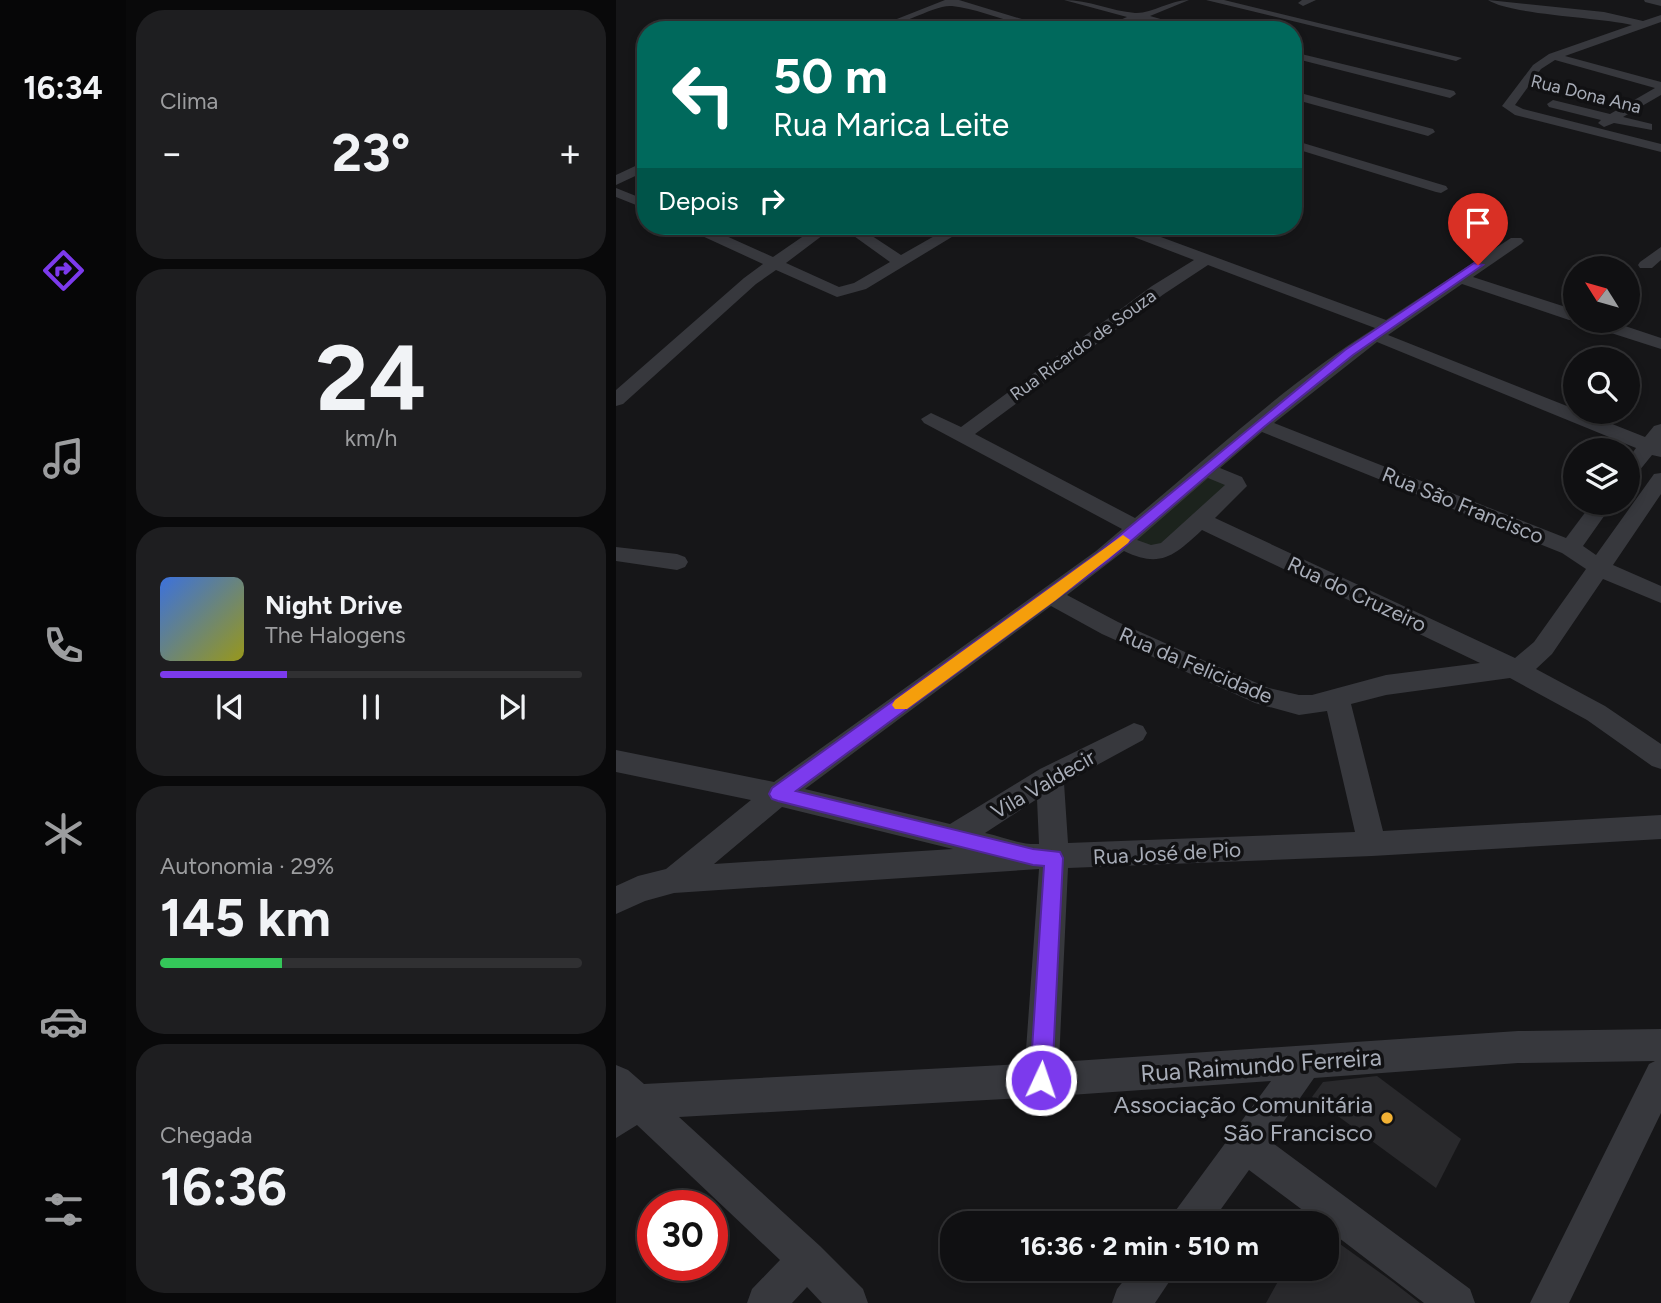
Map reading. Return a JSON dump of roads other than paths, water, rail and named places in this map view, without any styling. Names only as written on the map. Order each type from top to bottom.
[{"type":"street","points":[[1069,0],[1159,21]]},
{"type":"street","points":[[1126,21],[1184,0]]},
{"type":"street","points":[[1211,0],[1300,21]]},
{"type":"street","points":[[1493,0],[1572,13],[1604,15],[1661,28]]},
{"type":"street","points":[[1649,0],[1661,3]]},
{"type":"street","points":[[896,21],[951,1],[1021,21]]},
{"type":"street","points":[[918,2],[937,6]]},
{"type":"street","points":[[1661,18],[1553,56],[1537,67],[1534,83],[1519,112],[1661,148]]},
{"type":"street","points":[[1302,22],[1456,58]]},
{"type":"street","points":[[1553,56],[1661,88]]},
{"type":"street","points":[[1302,57],[1450,94]]},
{"type":"street","points":[[1592,131],[1612,118],[1625,105],[1661,88]]},
{"type":"street","points":[[1302,97],[1428,132]]},
{"type":"street","name":"Rua Dona Ana","points":[[1524,100],[1647,127],[1630,140]]},
{"type":"street","points":[[1302,147],[1441,188]]},
{"type":"street","points":[[616,181],[637,170]]},
{"type":"street","points":[[616,192],[637,201]]},
{"type":"street","points":[[712,235],[829,290],[847,291],[947,235]]},
{"type":"street","points":[[616,400],[750,281],[815,235]]},
{"type":"street","points":[[860,235],[901,262]]},
{"type":"street","points":[[1142,235],[1657,442],[1640,460]]},
{"type":"street","points":[[674,880],[778,794],[1051,596],[1129,535],[1260,424],[1380,330],[1516,241]]},
{"type":"street","name":"Rua Ricardo de Souza","points":[[962,435],[1158,290],[1207,259]]},
{"type":"street","points":[[1459,278],[1563,312]]},
{"type":"street","points":[[1628,333],[1661,344]]},
{"type":"street","points":[[931,419],[1129,535],[1148,554],[1161,553],[1237,486],[1235,482],[1206,470]]},
{"type":"street","name":"Rua São Francisco","points":[[1260,424],[1570,548],[1600,568],[1661,595]]},
{"type":"street","points":[[1513,668],[1525,664],[1543,648],[1661,478]]},
{"type":"street","points":[[1570,548],[1594,515]]},
{"type":"street","name":"Rua do Cruzeiro","points":[[1200,520],[1513,668],[1596,713],[1661,758]]},
{"type":"street","points":[[616,554],[677,562]]},
{"type":"street","name":"Rua da Felicidade","points":[[1051,596],[1122,634],[1264,696],[1299,705],[1337,698],[1386,684],[1513,668]]},
{"type":"street","points":[[1337,698],[1372,844]]},
{"type":"street","name":"Vila Valdecir","points":[[954,837],[1050,777],[1134,733]]},
{"type":"street","points":[[616,761],[778,794],[1043,857]]},
{"type":"street","points":[[1041,1080],[1043,857],[1050,777]]},
{"type":"street","name":"Rua José de Pio","points":[[616,901],[638,889],[674,880],[1043,857],[1372,844],[1661,827]]},
{"type":"street","name":"Rua Raimundo Ferreira","points":[[623,1102],[1041,1080],[1518,1048],[1661,1045]]},
{"type":"street","points":[[1198,1211],[1306,1061]]},
{"type":"street","points":[[1549,1303],[1661,1076]]},
{"type":"street","points":[[623,1102],[807,1259],[849,1303]]},
{"type":"street","points":[[1246,1145],[1456,1303]]},
{"type":"street","points":[[766,1303],[807,1259]]},
{"type":"street","points":[[1131,1303],[1147,1281]]},
{"type":"place","name":"Associação Comunitária São Francisco","points":[[1387,1118]]}]
